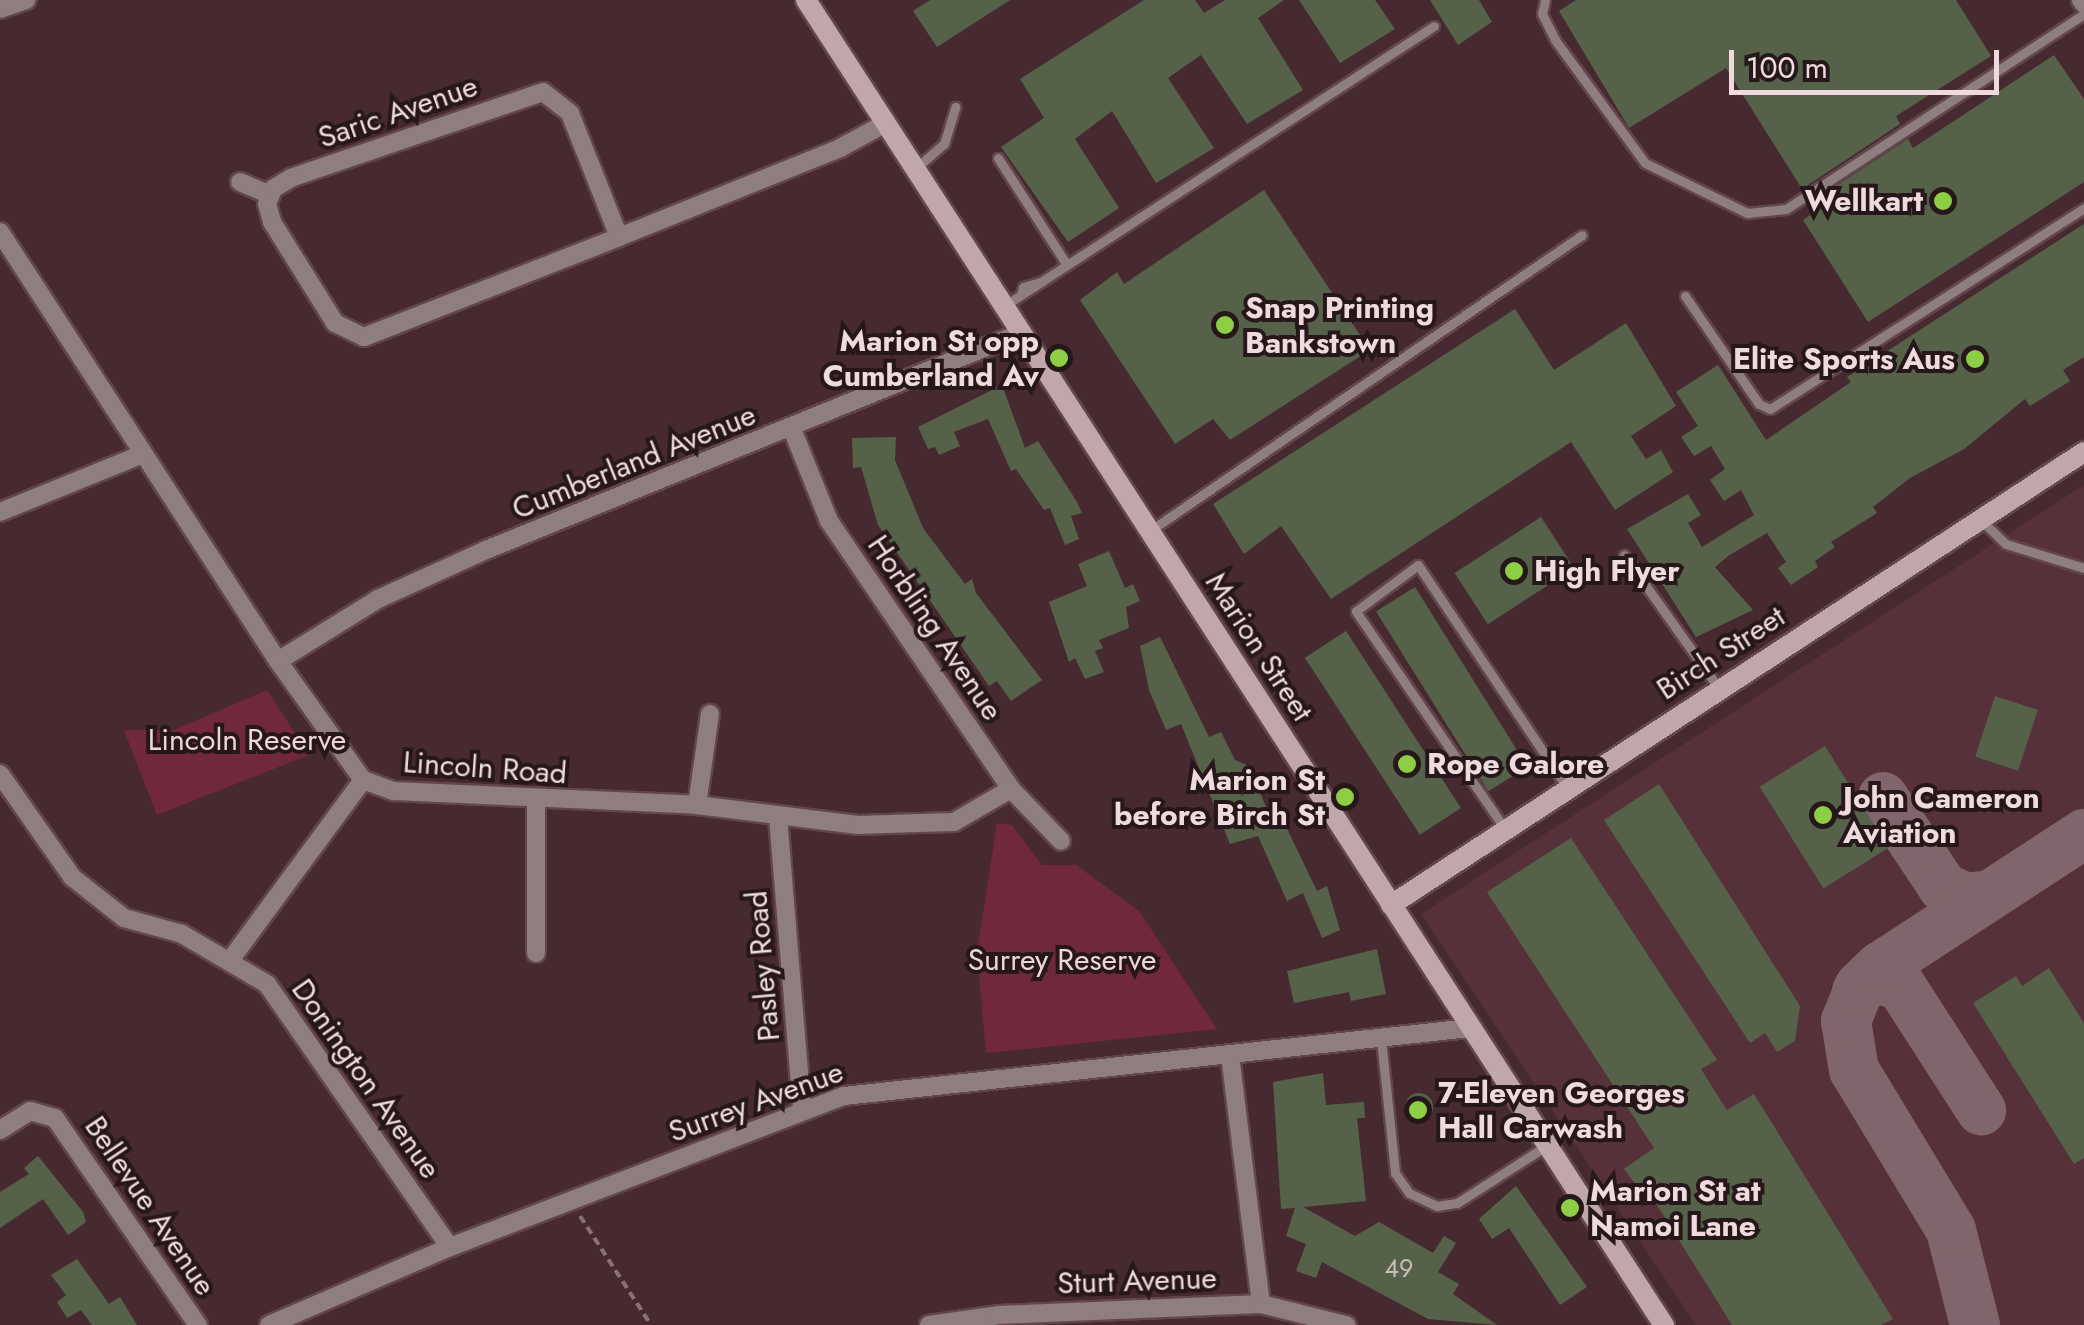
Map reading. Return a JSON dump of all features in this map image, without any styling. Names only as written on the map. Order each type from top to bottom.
[{"type":"main road","name":"Marion Street","points":[[806,0],[916,168],[1012,301],[1021,333],[1664,1325]]},
{"type":"main road","name":"Birch Street","points":[[1390,905],[2084,452]]},
{"type":"street","points":[[0,9],[26,0]]},
{"type":"street","points":[[556,75],[549,94],[570,113],[619,238]]},
{"type":"street","name":"Saric Avenue","points":[[270,195],[291,178],[532,94],[549,94]]},
{"type":"street","points":[[240,182],[270,195],[272,222],[353,345],[840,148],[886,122]]},
{"type":"street","name":"Lincoln Road","points":[[0,232],[278,661],[363,780],[394,791],[536,802],[697,805],[858,825],[954,822],[1011,789]]},
{"type":"street","name":"Cumberland Avenue","points":[[278,661],[378,599],[486,550],[1021,333]]},
{"type":"street","name":"Horbling Avenue","points":[[792,429],[829,521],[1011,789],[1061,841]]},
{"type":"street","points":[[0,512],[142,454]]},
{"type":"street","points":[[697,805],[710,714]]},
{"type":"street","name":"Donington Avenue","points":[[0,774],[72,877],[124,918],[182,934],[267,984],[450,1247]]},
{"type":"street","points":[[230,960],[363,780]]},
{"type":"street","points":[[536,802],[536,953]]},
{"type":"street","name":"Pasley Road","points":[[778,817],[802,1110]]},
{"type":"street","name":"Surrey Avenue","points":[[269,1325],[450,1247],[802,1110],[867,1092],[1470,1028]]},
{"type":"street","points":[[1230,1056],[1260,1304]]},
{"type":"street","name":"Bellevue Avenue","points":[[0,1130],[30,1111],[55,1118],[198,1325]]},
{"type":"street","name":"Sturt Avenue","points":[[929,1325],[999,1315],[1260,1304],[1346,1325]]},
{"type":"lane","points":[[1545,0],[1542,14],[1555,40],[1645,163],[1747,213],[1786,208],[2084,14]]},
{"type":"lane","points":[[1012,301],[1434,26]]},
{"type":"lane","points":[[916,168],[944,144],[955,107]]},
{"type":"lane","points":[[998,158],[1066,264]]},
{"type":"lane","points":[[1685,296],[1759,404],[1770,409],[2084,208]]},
{"type":"lane","points":[[1149,532],[1582,236]]},
{"type":"lane","points":[[1981,519],[2006,544],[2084,568]]},
{"type":"lane","points":[[1624,555],[1720,690]]},
{"type":"lane","points":[[1506,829],[1356,611],[1418,564],[1568,789]]},
{"type":"lane","points":[[1381,1039],[1395,1173],[1419,1199],[1457,1203],[1546,1146]]},
{"type":"path","points":[[571,1203],[651,1325]]},
{"type":"shaded area","points":[[2084,485],[2084,1325],[1696,1325],[1421,914]]},
{"type":"green space","name":"Lincoln Reserve","points":[[267,690],[309,755],[157,815],[124,730],[174,730]]},
{"type":"green space","name":"Surrey Reserve","points":[[997,823],[1012,825],[1042,865],[1076,865],[1139,911],[1217,1029],[986,1053],[977,953]]},
{"type":"building","points":[[930,0],[1010,0],[937,47],[913,11]]},
{"type":"building","points":[[1144,0],[1195,0],[1204,13],[1225,0],[1284,0],[1258,18],[1303,90],[1247,124],[1201,55],[1168,78],[1214,148],[1156,183],[1112,111],[1075,139],[1119,208],[1068,242],[1001,147],[1044,118],[1020,79]]},
{"type":"building","points":[[1299,0],[1375,0],[1395,29],[1340,63]]},
{"type":"building","points":[[1430,0],[1479,0],[1492,22],[1458,45]]},
{"type":"building","points":[[1576,0],[1956,0],[1991,56],[1896,116],[1900,124],[1802,189],[1726,68],[1629,128],[1559,11]]},
{"type":"building","name":"Wellkart","points":[[2054,55],[2084,99],[2084,182],[1868,322],[1803,220],[1816,211],[1810,203],[1908,139],[1913,148]]},
{"type":"building","name":"Snap Printing Bankstown","points":[[1264,190],[1370,350],[1230,440],[1213,419],[1175,444],[1080,300],[1117,272],[1124,284]]},
{"type":"building","points":[[2084,224],[2084,357],[2063,370],[2070,381],[2030,406],[2025,399],[1964,449],[1910,478],[1873,507],[1877,513],[1831,542],[1835,547],[1815,561],[1818,567],[1791,585],[1778,568],[1786,562],[1767,533],[1728,556],[1715,567],[1753,610],[1696,637],[1627,529],[1688,494],[1701,515],[1688,523],[1702,547],[1754,515],[1741,490],[1724,501],[1710,480],[1725,469],[1711,446],[1694,456],[1681,437],[1698,426],[1676,392],[1718,365],[1766,440],[1851,382],[1847,377]]},
{"type":"building","points":[[1515,309],[1554,370],[1626,323],[1676,406],[1631,436],[1646,459],[1661,450],[1673,472],[1615,510],[1571,442],[1331,599],[1281,526],[1244,554],[1213,504]]},
{"type":"building","points":[[1002,385],[1025,448],[1038,441],[1077,502],[1082,513],[1071,516],[1079,539],[1065,545],[1050,508],[1044,510],[1016,469],[1011,471],[988,419],[954,432],[960,446],[939,455],[935,447],[928,449],[918,427]]},
{"type":"building","points":[[896,437],[895,460],[923,528],[965,584],[972,579],[976,593],[1042,680],[1011,701],[997,681],[989,686],[878,525],[861,467],[853,468],[852,438]]},
{"type":"building","name":"High Flyer","points":[[1541,517],[1574,568],[1488,624],[1455,573]]},
{"type":"building","points":[[1109,551],[1125,588],[1133,584],[1140,601],[1126,607],[1129,628],[1099,640],[1103,648],[1095,651],[1104,672],[1085,679],[1075,658],[1069,662],[1049,602],[1087,586],[1078,564]]},
{"type":"building","points":[[1415,587],[1527,767],[1488,791],[1376,611]]},
{"type":"building","points":[[1346,631],[1461,808],[1420,835],[1305,658]]},
{"type":"building","points":[[1160,637],[1209,737],[1221,732],[1235,760],[1249,766],[1269,814],[1278,810],[1317,891],[1327,886],[1340,930],[1322,938],[1303,893],[1287,901],[1258,836],[1230,844],[1181,724],[1166,730],[1149,690],[1140,646]]},
{"type":"building","points":[[1995,696],[2038,710],[2018,771],[1975,757]]},
{"type":"building","name":"John Cameron Aviation","points":[[1825,746],[1889,848],[1823,889],[1760,787]]},
{"type":"building","points":[[1659,784],[1800,1006],[1795,1041],[1777,1052],[1765,1033],[1750,1043],[1604,820]]},
{"type":"building","points":[[1571,838],[1717,1060],[1701,1069],[1727,1110],[1754,1094],[1893,1319],[1881,1325],[1732,1325],[1647,1189],[1642,1193],[1624,1169],[1654,1148],[1487,892]]},
{"type":"building","points":[[1377,949],[1386,994],[1351,1001],[1349,992],[1294,1003],[1287,971]]},
{"type":"building","points":[[2049,968],[2084,1023],[2084,1158],[2074,1164],[1973,1003],[2016,976],[2022,986]]},
{"type":"building","points":[[1323,1073],[1326,1105],[1364,1102],[1365,1118],[1357,1118],[1366,1201],[1303,1207],[1355,1236],[1379,1222],[1433,1253],[1444,1236],[1456,1243],[1438,1272],[1459,1284],[1453,1294],[1497,1325],[1428,1319],[1322,1262],[1316,1278],[1296,1271],[1306,1244],[1286,1236],[1295,1208],[1281,1209],[1273,1082]]},
{"type":"building","name":"7-Eleven Georges Hall Carwash","points":[[1419,1093],[1429,1097],[1433,1107],[1429,1117],[1419,1121],[1409,1117],[1405,1107],[1409,1097]]},
{"type":"building","points":[[38,1156],[83,1212],[86,1222],[68,1235],[43,1199],[0,1228],[0,1192],[29,1174],[24,1168]]},
{"type":"building","points":[[1516,1186],[1587,1287],[1560,1305],[1509,1228],[1492,1239],[1479,1219]]},
{"type":"building","points":[[77,1259],[109,1304],[120,1297],[137,1325],[92,1325],[81,1310],[67,1318],[57,1302],[66,1295],[51,1275]]},
{"type":"taxiway","points":[[1883,797],[1943,887],[1966,898],[1990,895]]},
{"type":"taxiway","points":[[1975,1325],[1951,1230],[1854,1070],[1846,1021],[1860,986],[1880,967],[2084,834]]},
{"type":"taxiway","points":[[1857,991],[1877,978],[1901,986],[1981,1110]]},
{"type":"place","name":"Wellkart","points":[[1943,201]]},
{"type":"place","name":"Snap Printing Bankstown","points":[[1225,325]]},
{"type":"place","name":"Marion St opp Cumberland Av","points":[[1059,358]]},
{"type":"place","name":"Elite Sports Aus","points":[[1975,359]]},
{"type":"place","name":"High Flyer","points":[[1514,571]]},
{"type":"place","name":"Rope Galore","points":[[1407,764]]},
{"type":"place","name":"Marion St before Birch St","points":[[1345,797]]},
{"type":"place","name":"John Cameron Aviation","points":[[1823,815]]},
{"type":"place","name":"7-Eleven Georges Hall Carwash","points":[[1418,1110]]},
{"type":"place","name":"Marion St at Namoi Lane","points":[[1570,1208]]}]
